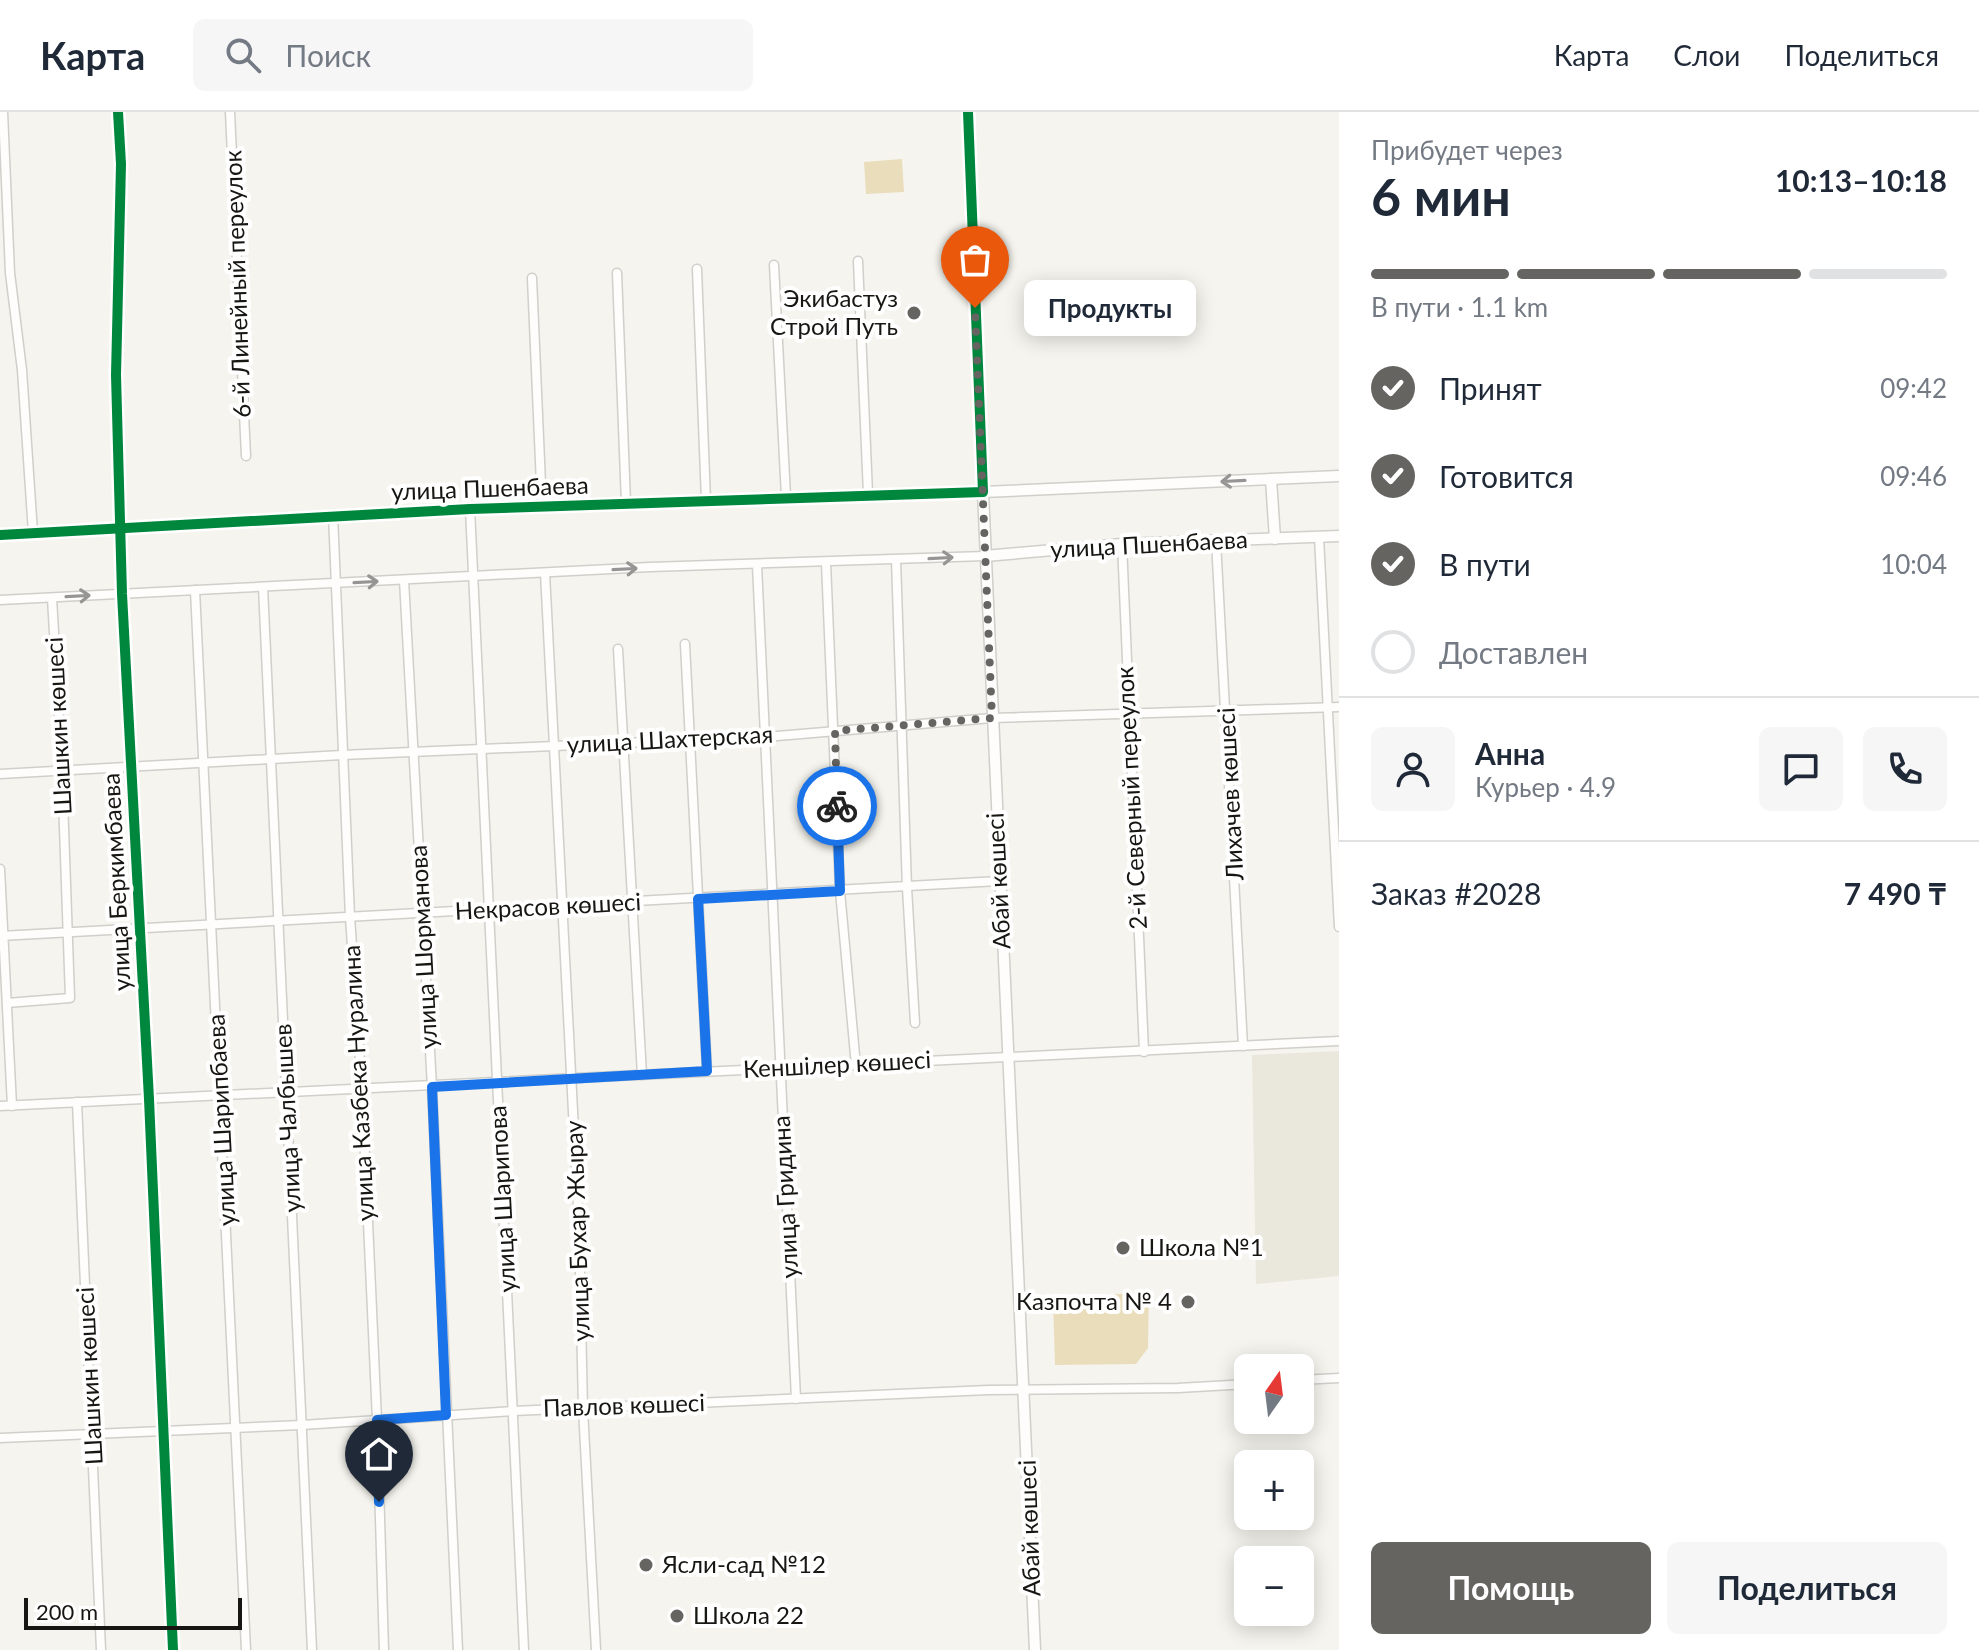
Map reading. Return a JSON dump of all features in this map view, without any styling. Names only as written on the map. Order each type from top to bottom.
[{"type":"main road","name":"улица Пшенбаева","points":[[983,492],[1339,476]]},
{"type":"main road","points":[[1271,479],[1275,539]]},
{"type":"main road","name":"Абай көшесі","points":[[983,492],[1035,1650]]},
{"type":"main road","name":"улица Пшенбаева","points":[[985,556],[1122,544],[1339,536]]},
{"type":"street","points":[[3,112],[10,273],[22,370],[33,533]]},
{"type":"street","name":"улица Беркимбаева","points":[[118,112],[121,164],[116,375],[122,594],[149,1099],[173,1650]]},
{"type":"street","name":"6-й Линейный переулок","points":[[230,112],[246,456]]},
{"type":"street","name":"Абай көшесі","points":[[968,112],[983,492]]},
{"type":"street","points":[[858,261],[868,494]]},
{"type":"street","points":[[774,265],[786,497]]},
{"type":"street","points":[[697,269],[706,501]]},
{"type":"street","points":[[617,273],[626,503]]},
{"type":"street","points":[[532,278],[542,507]]},
{"type":"street","name":"улица Пшенбаева","points":[[0,535],[470,509],[983,492]]},
{"type":"street","name":"улица Шарипова","points":[[470,509],[524,1650]]},
{"type":"street","name":"улица Казбека Нуралина","points":[[333,515],[342,755],[377,1420],[384,1650]]},
{"type":"street","points":[[1319,537],[1339,927]]},
{"type":"street","name":"Лихачев көшесі","points":[[1216,541],[1243,1046]]},
{"type":"street","name":"2-й Северный переулок","points":[[1122,544],[1144,1052]]},
{"type":"street","name":"улица Пшенбаева","points":[[0,600],[473,576],[985,556]]},
{"type":"street","points":[[896,560],[900,727],[915,1023]]},
{"type":"street","points":[[826,563],[840,891],[856,1066]]},
{"type":"street","name":"улица Гридина","points":[[757,565],[796,1399]]},
{"type":"street","name":"улица Бухар Жырау","points":[[545,573],[580,1236],[583,1409],[596,1650]]},
{"type":"street","name":"улица Шорманова","points":[[404,580],[432,1087],[458,1650]]},
{"type":"street","name":"улица Чалбышев","points":[[263,587],[312,1650]]},
{"type":"street","name":"улица Шарипбаева","points":[[195,590],[246,1650]]},
{"type":"street","name":"Шашкин көшесі","points":[[7,1003],[70,998],[52,598]]},
{"type":"street","points":[[685,644],[707,1071]]},
{"type":"street","points":[[618,649],[642,1075]]},
{"type":"street","name":"улица Шахтерская","points":[[0,774],[342,755],[765,737],[992,718],[1339,707]]},
{"type":"street","points":[[0,869],[12,1106]]},
{"type":"street","name":"Некрасов көшесі","points":[[2,936],[999,881]]},
{"type":"street","name":"Кеншілер көшесі","points":[[0,1106],[1339,1041]]},
{"type":"street","name":"Шашкин көшесі","points":[[77,1102],[101,1650]]},
{"type":"street","points":[[1314,1379],[1339,1378]]},
{"type":"street","name":"Павлов көшесі","points":[[0,1438],[1024,1388],[1234,1385]]},
{"type":"shaded area","points":[[902,159],[904,192],[866,194],[864,162]]},
{"type":"shaded area","points":[[1339,1051],[1339,1276],[1256,1284],[1252,1055]]},
{"type":"shaded area","points":[[1149,1292],[1148,1348],[1136,1364],[1055,1365],[1053,1298]]},
{"type":"cycle path","points":[[118,112],[121,164],[116,375],[122,594],[149,1099],[173,1650]]},
{"type":"cycle path","points":[[0,535],[470,509],[983,492],[968,112]]},
{"type":"way so far","points":[[837,806],[835,731],[992,718],[975,308]]},
{"type":"place","name":"Продукты","points":[[975,308]]},
{"type":"place","name":"Экибастуз Строй Путь","points":[[914,313]]},
{"type":"place","name":"Школа №1","points":[[1123,1248]]},
{"type":"place","name":"Казпочта № 4","points":[[1188,1302]]},
{"type":"place","name":"Ясли-сад №12","points":[[646,1565]]},
{"type":"place","name":"Школа 22","points":[[677,1616]]},
{"type":"route","points":[[379,1502],[377,1420],[446,1415],[432,1087],[707,1071],[698,899],[840,891],[837,806]]}]
